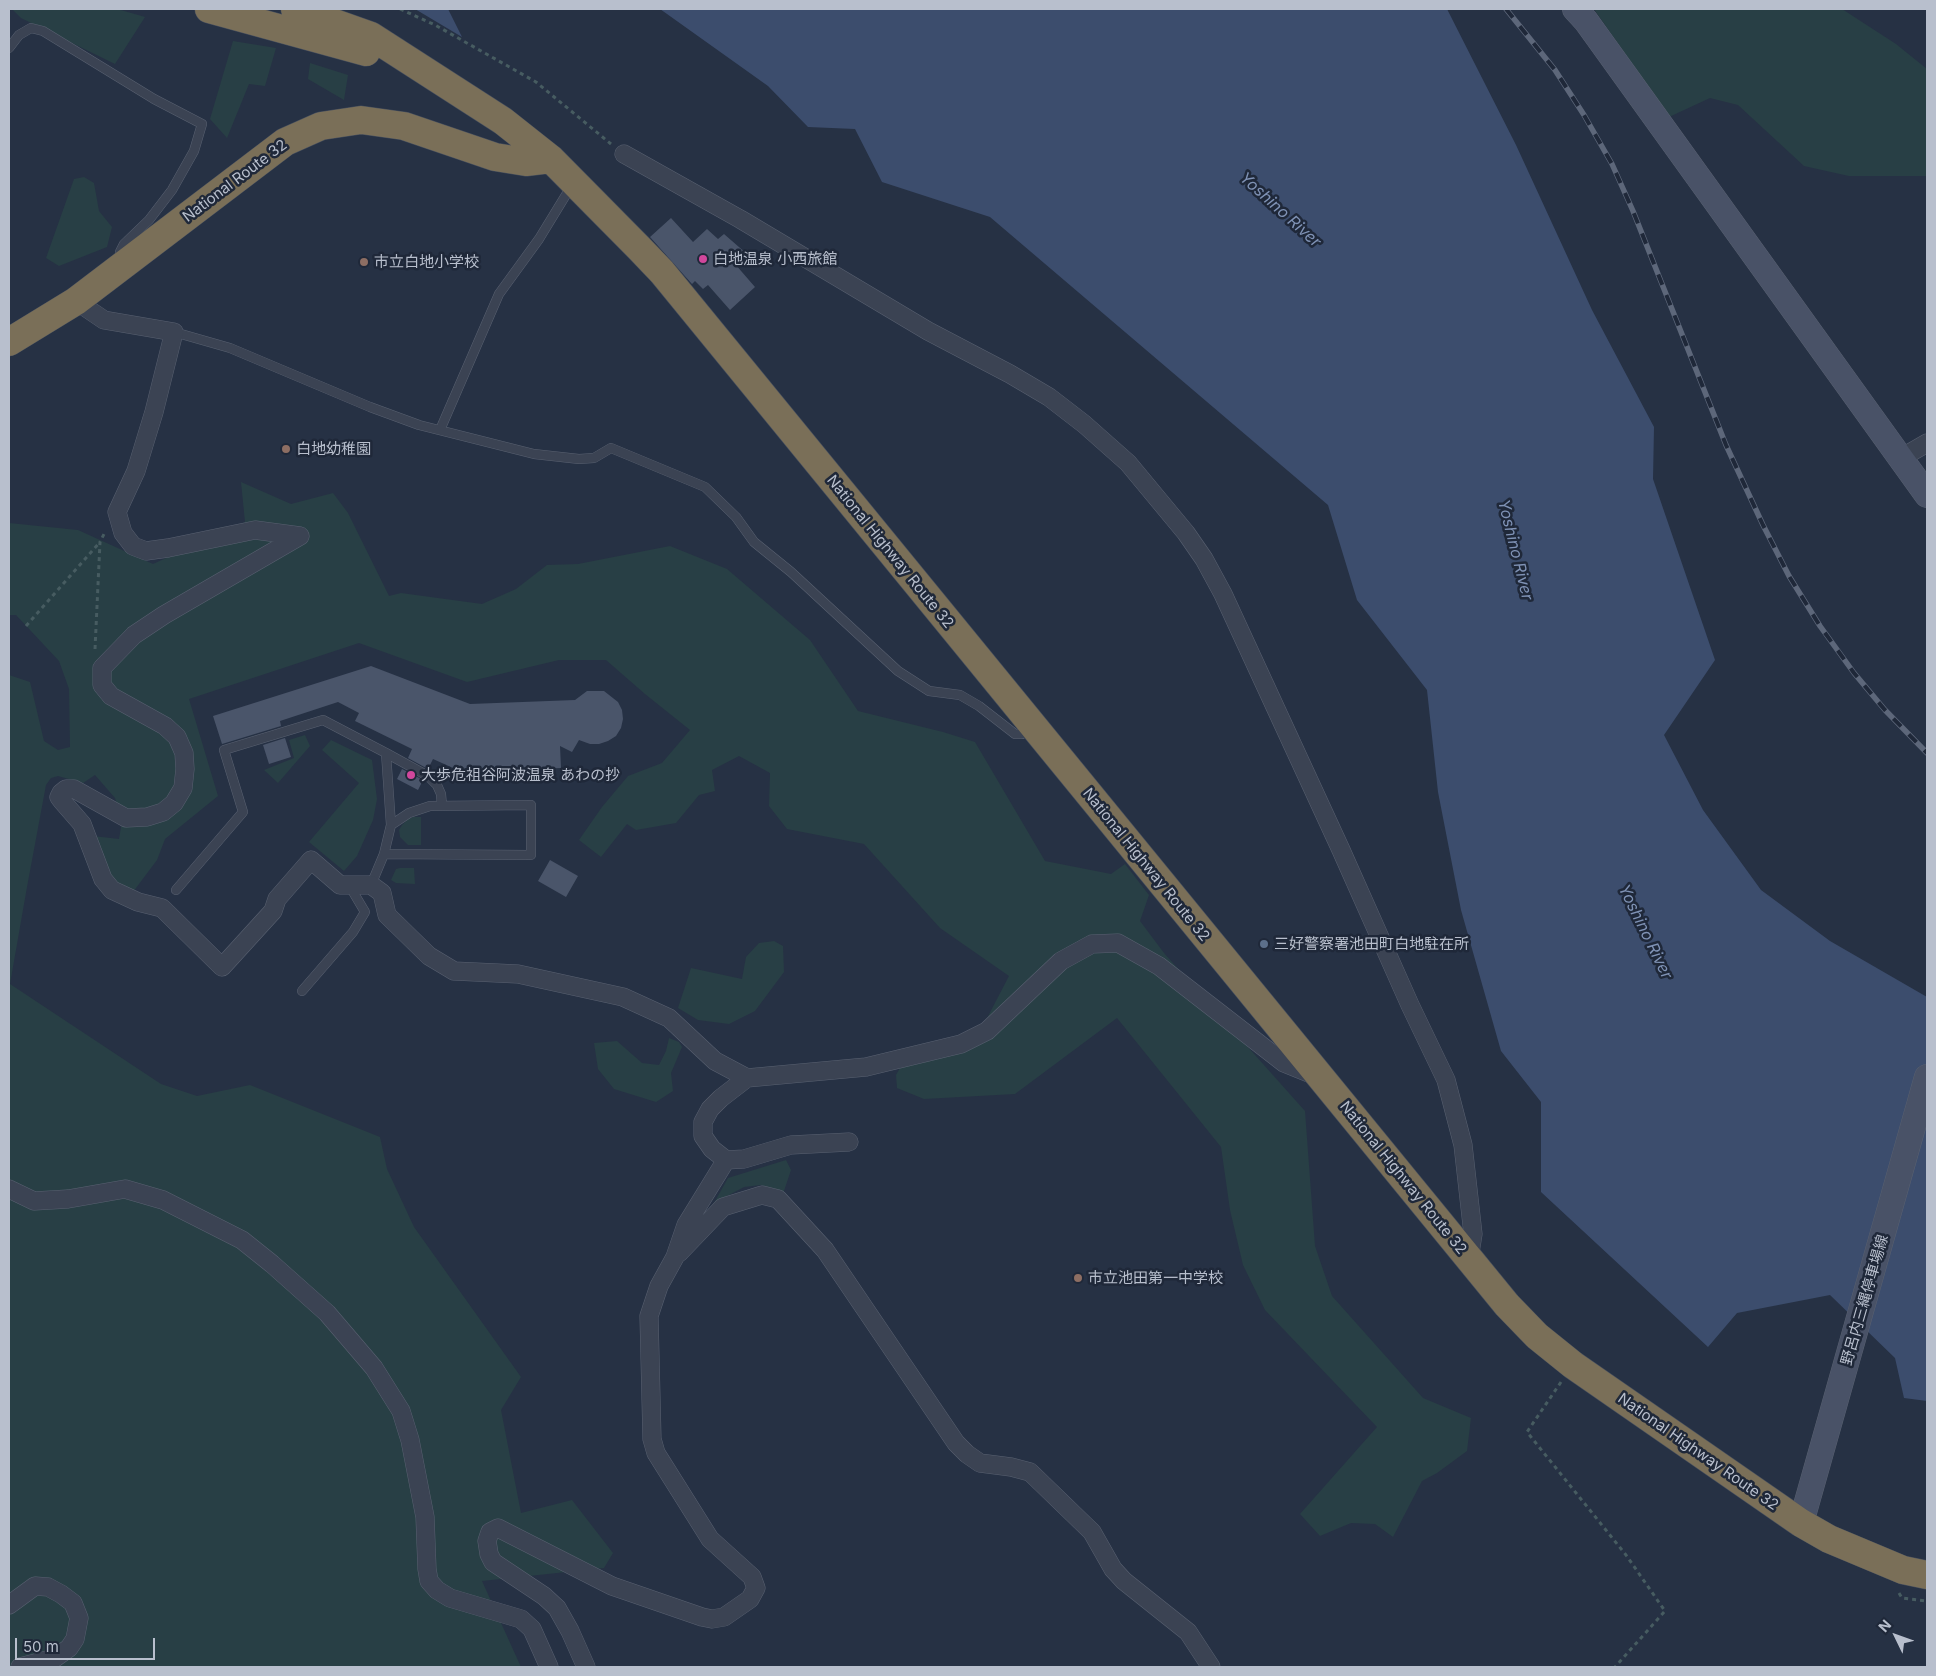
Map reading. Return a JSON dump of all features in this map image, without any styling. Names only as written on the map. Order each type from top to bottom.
[{"type":"highway","name":"National Highway Route 32","points":[[210,9],[359,50],[429,75]]},
{"type":"highway","name":"National Highway Route 32","points":[[295,9],[371,36],[503,121],[551,159],[662,272],[1320,1078],[1507,1305],[1531,1330],[1573,1365],[1801,1523],[1829,1539],[1903,1570],[1927,1576]]},
{"type":"highway","name":"National Route 32","points":[[9,342],[76,301],[285,142],[321,126],[361,120],[404,126],[495,157],[526,162],[551,159]]},
{"type":"street","points":[[1575,9],[1586,21],[1927,495]]},
{"type":"street","points":[[624,154],[806,258],[928,331],[1010,374],[1049,397],[1084,424],[1128,463],[1186,533],[1204,558],[1223,594],[1446,1080],[1463,1146],[1473,1234],[1469,1259]]},
{"type":"street","points":[[76,301],[104,320],[174,332],[154,412],[136,471],[116,512],[123,533],[133,546],[146,551],[254,530],[300,536],[164,615],[134,635],[102,668],[102,684],[111,696],[165,726],[177,737],[184,753],[185,770],[183,788],[174,803],[163,812],[147,817],[126,818],[74,789],[66,789],[61,793],[59,797],[82,824],[103,879],[112,890],[138,902],[162,908],[222,966],[273,910],[277,899],[311,860],[340,885],[371,885],[382,893],[388,915],[429,956],[454,971],[518,974],[624,997],[669,1018],[715,1061],[747,1078]]},
{"type":"street","points":[[1901,458],[1927,443]]},
{"type":"street","points":[[849,1142],[791,1145],[744,1159],[726,1160],[712,1149],[703,1136],[703,1122],[710,1109],[720,1098],[747,1078],[866,1067],[961,1044],[987,1031],[1061,961],[1092,944],[1118,943],[1159,966],[1284,1063],[1320,1078]]},
{"type":"street","name":"野呂内三縄停車場線","points":[[1801,1523],[1927,1077]]},
{"type":"street","points":[[586,1667],[557,1608],[544,1596],[494,1562],[489,1554],[487,1541],[490,1532],[498,1528],[612,1586],[702,1617],[712,1619],[724,1617],[750,1599],[756,1588],[752,1577],[710,1539],[656,1453],[652,1439],[649,1316],[659,1286],[675,1257],[686,1226],[726,1160]]},
{"type":"street","points":[[9,1188],[34,1201],[68,1199],[126,1189],[163,1200],[242,1240],[320,1307],[374,1368],[401,1411],[410,1440],[426,1516],[429,1581],[450,1598],[520,1619],[532,1629],[549,1667]]},
{"type":"street","points":[[675,1257],[723,1207],[762,1194],[778,1200],[825,1250],[956,1443],[980,1463],[1030,1472],[1092,1532],[1113,1569],[1124,1581],[1188,1632],[1211,1667]]},
{"type":"street","points":[[9,1605],[35,1586],[48,1587],[61,1594],[72,1604],[79,1618],[75,1639],[69,1648],[55,1658],[20,1667]]},
{"type":"lane","points":[[9,48],[19,35],[31,28],[43,31],[154,99],[202,124],[194,150],[172,190],[149,220],[124,244],[120,252],[123,266]]},
{"type":"lane","points":[[440,430],[499,294],[539,239],[574,182]]},
{"type":"lane","points":[[174,332],[230,348],[370,407],[440,430],[534,454],[579,459],[594,458],[611,448],[705,487],[736,518],[754,542],[791,572],[898,671],[929,691],[960,695],[979,706],[1015,734],[1022,734],[1034,727]]},
{"type":"lane","points":[[176,890],[243,812],[224,750],[323,720],[428,776],[437,785],[441,794],[442,806]]},
{"type":"lane","points":[[371,885],[384,854],[391,826],[386,753]]},
{"type":"lane","points":[[384,854],[531,855],[531,805],[430,806],[409,813],[391,826]]},
{"type":"lane","points":[[302,991],[353,932],[365,912],[349,885]]},
{"type":"path","points":[[400,9],[435,25],[536,82],[624,154]]},
{"type":"path","points":[[26,626],[100,542],[116,512]]},
{"type":"path","points":[[100,542],[95,648],[102,668]]},
{"type":"path","points":[[1573,1365],[1527,1432],[1626,1555],[1665,1610],[1615,1667]]},
{"type":"green space","points":[[12,9],[117,9],[145,17],[115,64],[21,18]]},
{"type":"green space","points":[[1594,9],[1842,9],[1896,44],[1927,69],[1927,176],[1849,176],[1804,166],[1738,105],[1710,98],[1669,117]]},
{"type":"green space","points":[[233,41],[276,48],[265,86],[249,84],[227,138],[210,119]]},
{"type":"green space","points":[[310,63],[348,75],[344,100],[308,79]]},
{"type":"green space","points":[[84,177],[94,183],[99,211],[112,227],[107,247],[59,266],[46,258],[74,179]]},
{"type":"green space","points":[[241,482],[291,504],[333,493],[348,513],[389,596],[401,593],[482,604],[516,589],[547,565],[578,564],[670,546],[727,569],[810,640],[858,711],[975,742],[1045,861],[1111,874],[1125,864],[1149,895],[1140,921],[1164,953],[1305,1111],[1315,1246],[1332,1296],[1423,1398],[1471,1418],[1467,1451],[1437,1473],[1422,1481],[1393,1537],[1375,1524],[1351,1523],[1320,1536],[1300,1514],[1377,1427],[1265,1310],[1243,1265],[1230,1210],[1221,1147],[1117,1018],[1015,1094],[924,1099],[897,1088],[896,1075],[904,1061],[931,1061],[985,1022],[1009,976],[940,928],[864,844],[787,829],[769,806],[770,773],[739,756],[712,770],[715,791],[699,795],[676,823],[636,830],[627,824],[601,857],[579,840],[602,807],[628,776],[662,763],[690,730],[606,660],[559,660],[467,682],[359,643],[189,699],[218,796],[165,839],[157,860],[133,892],[116,882],[108,872],[93,836],[119,839],[122,821],[115,798],[95,775],[83,783],[58,776],[51,778],[46,785],[10,984],[161,1084],[197,1096],[250,1085],[380,1137],[387,1169],[414,1227],[521,1377],[501,1410],[521,1513],[572,1500],[613,1553],[604,1568],[482,1581],[521,1667],[9,1667],[9,675],[30,682],[44,741],[58,750],[70,747],[69,689],[59,661],[16,615],[9,615],[9,523],[78,530],[153,564],[245,522]]},
{"type":"green space","points":[[305,735],[310,746],[278,783],[264,770],[294,758],[289,740]]},
{"type":"green space","points":[[331,740],[372,760],[377,799],[373,820],[357,856],[344,871],[309,842],[359,783],[322,750]]},
{"type":"green space","points":[[413,817],[421,817],[421,845],[408,845],[400,837],[399,830],[402,825]]},
{"type":"green space","points":[[414,868],[415,884],[396,883],[391,880],[396,869]]},
{"type":"green space","points":[[774,941],[783,946],[784,972],[755,1011],[729,1024],[698,1020],[678,1008],[691,968],[742,979],[746,957],[759,943]]},
{"type":"green space","points":[[669,1038],[679,1042],[682,1047],[671,1073],[673,1091],[656,1102],[614,1089],[598,1069],[594,1043],[617,1041],[642,1063],[659,1065],[666,1051]]},
{"type":"green space","points":[[786,1160],[791,1170],[783,1194],[761,1185],[744,1187],[714,1203],[728,1178]]},
{"type":"water","points":[[415,9],[448,9],[462,37]]},
{"type":"water","name":"Yoshino River","points":[[660,9],[1447,9],[1516,145],[1592,310],[1654,427],[1653,479],[1715,660],[1664,735],[1703,810],[1761,890],[1830,941],[1927,997],[1927,1401],[1904,1398],[1895,1358],[1830,1295],[1737,1313],[1708,1347],[1541,1192],[1541,1102],[1501,1051],[1461,910],[1438,792],[1427,690],[1357,600],[1328,505],[990,217],[882,182],[855,129],[808,127],[768,86]]},
{"type":"building","name":"白地温泉 小西旅館","points":[[671,218],[693,242],[707,229],[718,239],[724,234],[747,254],[735,264],[755,287],[730,310],[708,285],[703,289],[695,281],[692,284],[650,237]]},
{"type":"building","points":[[371,666],[470,704],[575,700],[587,691],[604,691],[618,702],[622,710],[621,728],[616,736],[599,744],[590,744],[579,740],[572,752],[560,746],[561,768],[462,772],[433,759],[428,769],[408,758],[412,749],[355,721],[359,713],[338,702],[280,721],[281,726],[222,744],[213,716]]},
{"type":"building","points":[[285,738],[291,757],[269,764],[263,745]]},
{"type":"building","points":[[402,769],[423,780],[418,790],[397,779]]},
{"type":"building","points":[[550,860],[578,876],[566,897],[538,881]]},
{"type":"railway","points":[[1506,9],[1555,70],[1612,164],[1633,211],[1726,445],[1789,576],[1820,626],[1854,673],[1885,710],[1927,753]]},
{"type":"place","name":"白地温泉 小西旅館","points":[[703,259]]},
{"type":"place","name":"市立白地小学校","points":[[364,262]]},
{"type":"place","name":"白地幼稚園","points":[[286,449]]},
{"type":"place","name":"大歩危祖谷阿波温泉 あわの抄","points":[[411,775]]},
{"type":"place","name":"三好警察署池田町白地駐在所","points":[[1264,944]]},
{"type":"place","name":"市立池田第一中学校","points":[[1078,1278]]}]
